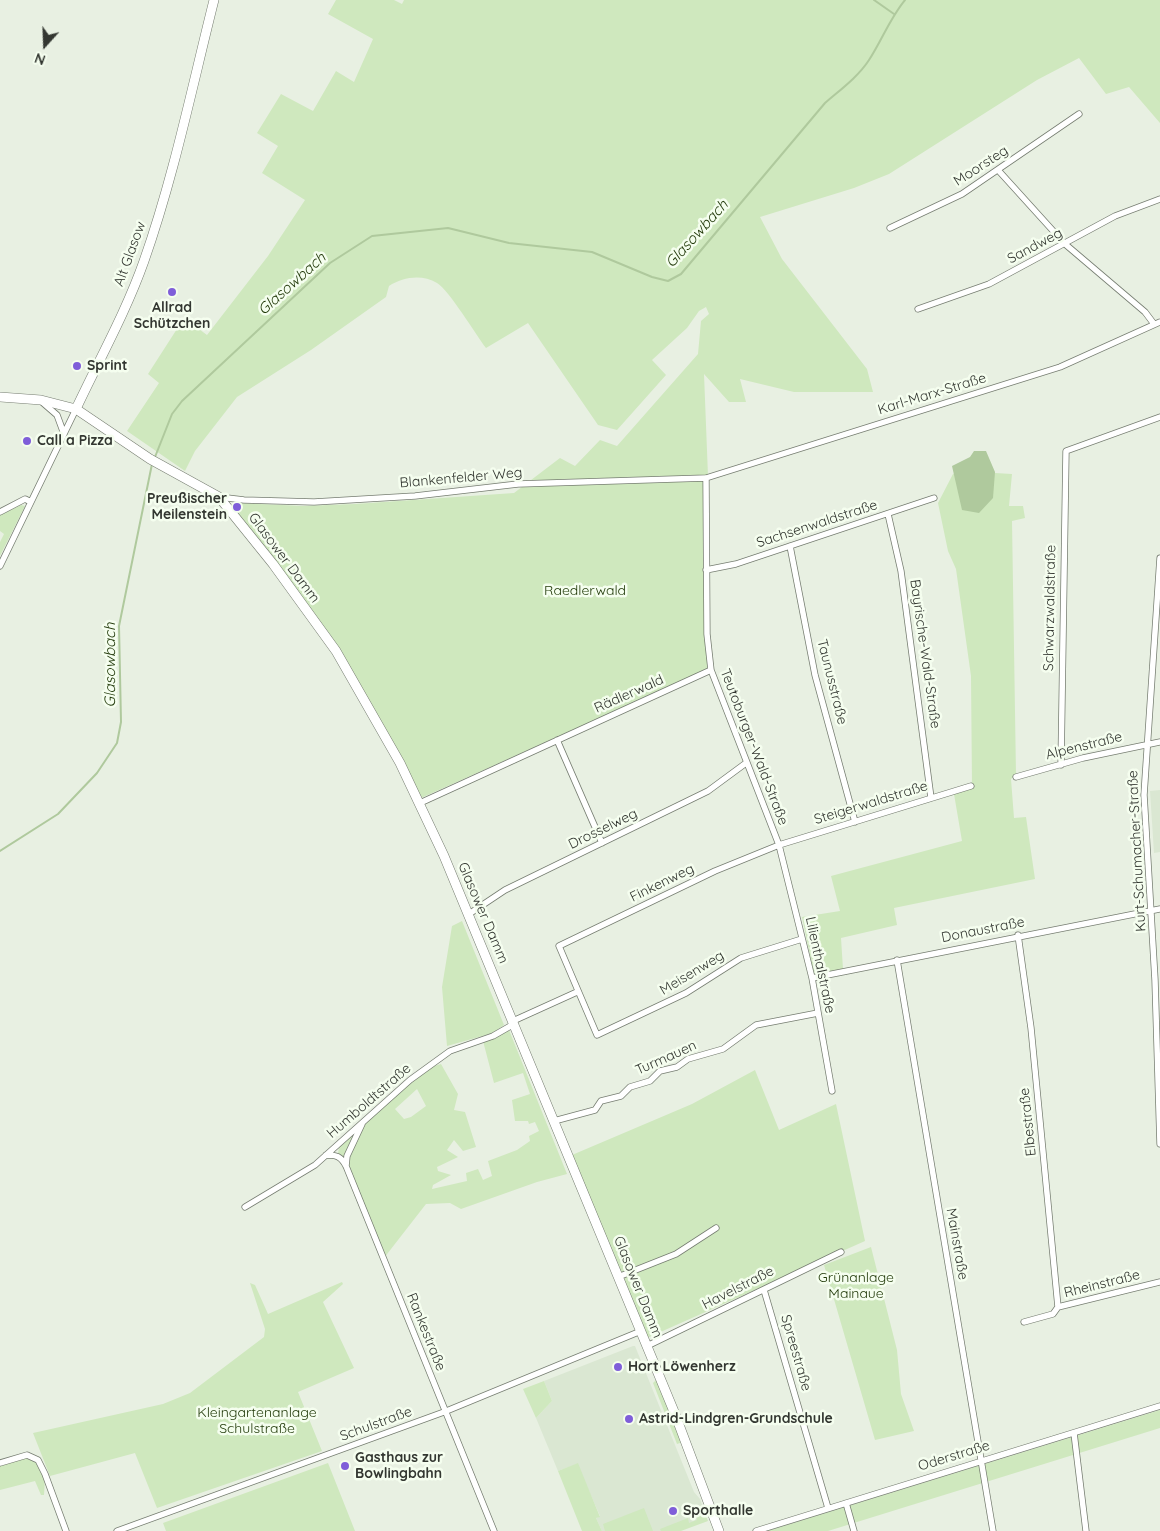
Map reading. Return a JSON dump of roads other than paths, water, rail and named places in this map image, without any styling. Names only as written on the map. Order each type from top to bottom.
[{"type":"street","name":"Alt Glasow","points":[[0,566],[133,289],[144,260],[158,216],[214,0]]},
{"type":"street","name":"Moorsteg","points":[[890,228],[962,194],[1079,114]]},
{"type":"street","points":[[998,170],[1066,244],[1157,323]]},
{"type":"street","name":"Sandweg","points":[[918,309],[989,284],[1115,216],[1160,199]]},
{"type":"street","name":"Karl-Marx-Straße","points":[[706,478],[1060,367],[1157,323]]},
{"type":"street","name":"Glasower Damm","points":[[2,396],[41,400],[76,409],[159,465],[219,497],[273,564],[336,651],[376,719],[420,803],[514,1023],[647,1346],[719,1531]]},
{"type":"street","points":[[41,400],[57,415],[64,434]]},
{"type":"street","name":"Schwarzwaldstraße","points":[[1061,765],[1066,451],[1160,417]]},
{"type":"street","name":"Blankenfelder Weg","points":[[219,497],[244,500],[314,502],[415,496],[518,484],[706,478]]},
{"type":"street","name":"Teutoburger-Wald-Straße","points":[[706,478],[706,634],[711,670],[779,845]]},
{"type":"street","name":"Sachsenwaldstraße","points":[[706,570],[736,564],[934,498]]},
{"type":"street","points":[[0,512],[25,500],[31,502]]},
{"type":"street","name":"Bayrische-Wald-Straße","points":[[888,514],[901,571],[931,798]]},
{"type":"street","name":"Taunusstraße","points":[[790,546],[815,675],[855,822]]},
{"type":"street","name":"Kurt-Schumacher-Straße","points":[[1160,558],[1144,795],[1152,910],[1160,1144]]},
{"type":"street","name":"Rädlerwald","points":[[420,803],[711,670]]},
{"type":"street","points":[[557,740],[602,843]]},
{"type":"street","name":"Alpenstraße","points":[[1016,777],[1160,742]]},
{"type":"street","name":"Drosselweg","points":[[468,914],[505,890],[708,791],[746,763]]},
{"type":"street","name":"Steigerwaldstraße","points":[[779,845],[971,786]]},
{"type":"street","name":"Lilienthalstraße","points":[[779,845],[812,978],[832,1090]]},
{"type":"street","name":"Finkenweg","points":[[577,992],[559,946],[715,871],[779,845]]},
{"type":"street","name":"Donaustraße","points":[[812,978],[1018,935],[1160,909]]},
{"type":"street","name":"Elbestraße","points":[[1018,935],[1034,1056],[1058,1307]]},
{"type":"street","name":"Meisenweg","points":[[577,992],[597,1035],[686,993],[741,958],[802,939]]},
{"type":"street","name":"Mainstraße","points":[[896,960],[993,1531]]},
{"type":"street","name":"Humboldtstraße","points":[[245,1207],[316,1165],[410,1080],[450,1051],[493,1036],[514,1023],[577,992]]},
{"type":"street","name":"Turmauen","points":[[554,1121],[595,1110],[601,1101],[621,1096],[630,1087],[650,1081],[660,1071],[677,1067],[688,1059],[723,1049],[756,1025],[818,1014]]},
{"type":"street","points":[[346,1166],[347,1156],[364,1120]]},
{"type":"street","points":[[326,1155],[335,1155],[342,1158],[346,1166]]},
{"type":"street","name":"Rankestraße","points":[[346,1166],[444,1412],[494,1531]]},
{"type":"street","points":[[618,1276],[676,1254],[716,1228]]},
{"type":"street","name":"Havelstraße","points":[[647,1346],[841,1252]]},
{"type":"street","name":"Rheinstraße","points":[[1024,1322],[1053,1314],[1058,1307],[1160,1282]]},
{"type":"street","name":"Spreestraße","points":[[764,1290],[828,1508]]},
{"type":"street","name":"Schulstraße","points":[[117,1531],[444,1412],[640,1331]]},
{"type":"street","name":"Oderstraße","points":[[756,1531],[1160,1406]]},
{"type":"street","points":[[1074,1433],[1086,1531]]},
{"type":"street","points":[[0,1463],[27,1455],[38,1460],[66,1531]]},
{"type":"street","points":[[846,1503],[854,1531]]},
{"type":"waterway","points":[[874,0],[894,14]]},
{"type":"waterway","name":"Glasowbach","points":[[155,457],[172,414],[182,401],[330,263],[372,236],[448,228],[509,243],[592,252],[652,277],[668,281],[681,274],[825,103],[865,66],[905,0]]},
{"type":"waterway","name":"Glasowbach","points":[[0,851],[58,814],[97,773],[117,743],[121,722],[119,626],[152,464]]},
{"type":"place","name":"Allrad Schützchen","points":[[172,292]]},
{"type":"place","name":"Sprint","points":[[77,366]]},
{"type":"place","name":"Call a Pizza","points":[[27,441]]},
{"type":"place","name":"Preußischer Meilenstein","points":[[237,507]]},
{"type":"place","name":"Hort Löwenherz","points":[[618,1367]]},
{"type":"place","name":"Astrid-Lindgren-Grundschule","points":[[629,1419]]},
{"type":"place","name":"Gasthaus zur Bowlingbahn","points":[[345,1466]]},
{"type":"place","name":"Sporthalle","points":[[673,1511]]},
{"type":"park label","name":"Raedlerwald","points":[[585,591]]},
{"type":"park label","name":"Grünanlage Mainaue","points":[[856,1286]]},
{"type":"park label","name":"Kleingartenanlage Schulstraße","points":[[257,1422]]}]
